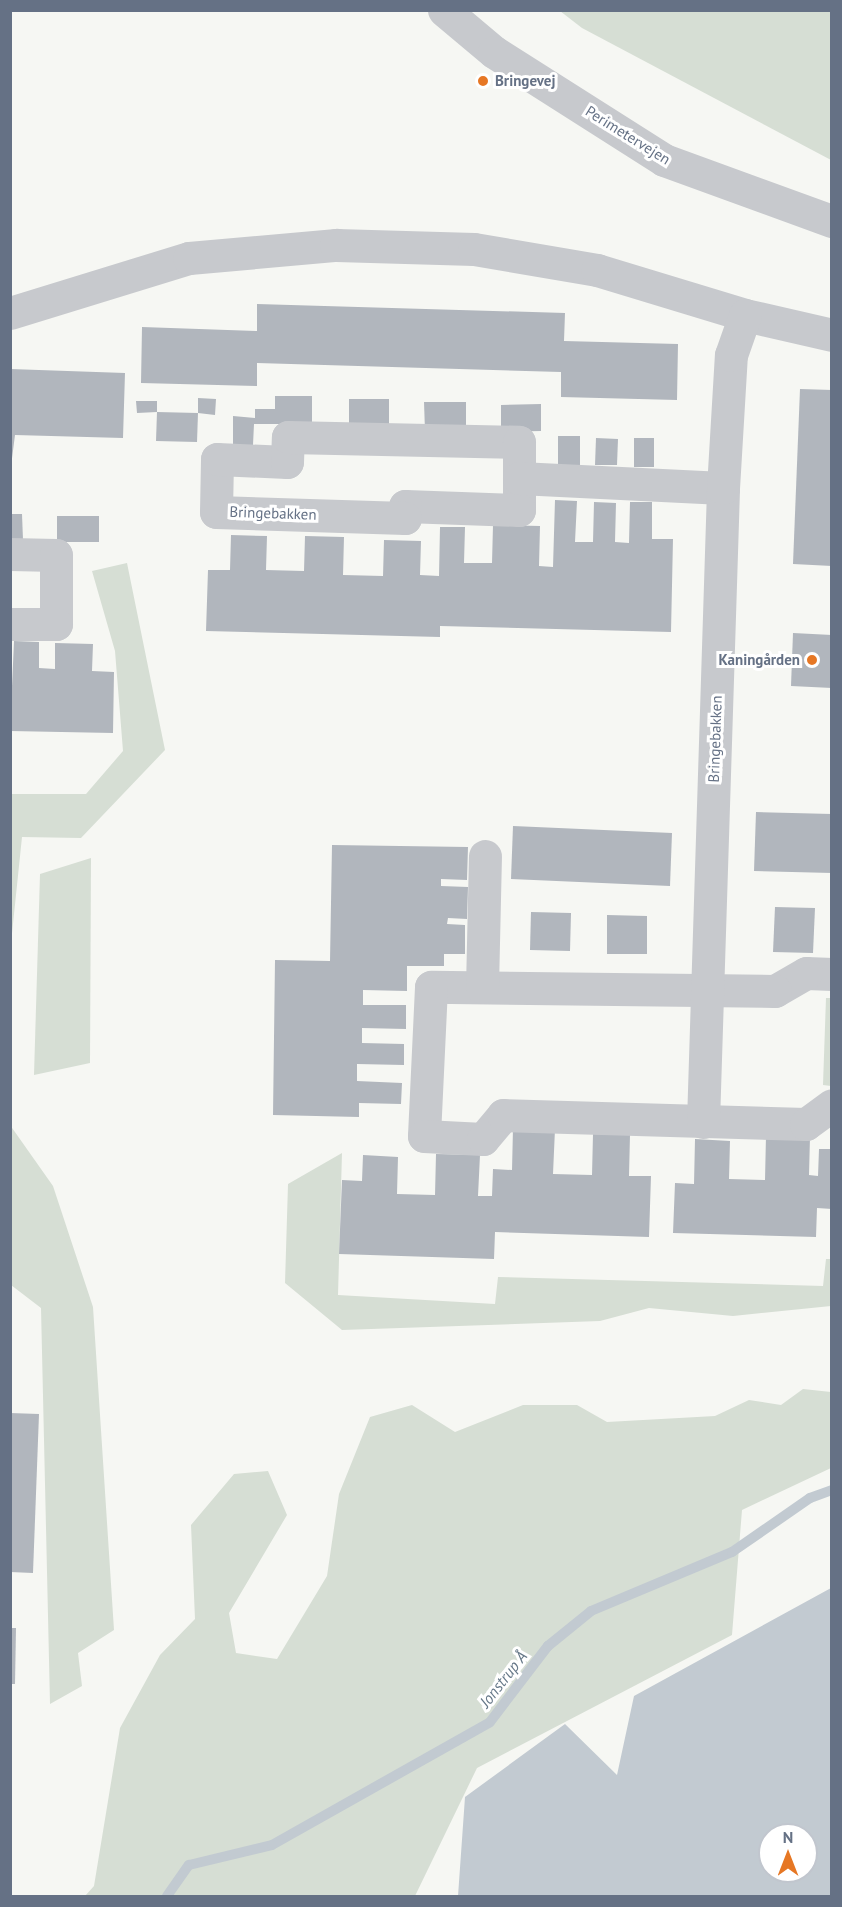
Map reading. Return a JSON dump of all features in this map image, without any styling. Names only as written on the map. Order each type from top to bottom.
[{"type":"street","name":"Perimetervejen","points":[[444,10],[494,52],[664,160],[831,220]]},
{"type":"street","points":[[10,313],[189,258],[336,244],[474,249],[597,270],[745,315],[831,335]]},
{"type":"street","name":"Bringebakken","points":[[703,1122],[704,990],[723,488],[731,355],[745,315]]},
{"type":"street","name":"Bringebakken","points":[[288,437],[519,442],[519,478],[519,510],[405,506],[405,518],[216,512],[217,459],[287,462],[288,437]]},
{"type":"street","points":[[519,478],[723,488]]},
{"type":"street","points":[[10,554],[56,555],[56,624],[10,624]]},
{"type":"street","points":[[482,987],[485,856]]},
{"type":"street","points":[[831,974],[806,973],[775,992],[431,987],[424,1136],[483,1139],[503,1115],[806,1124],[831,1105]]},
{"type":"shaded area","points":[[560,11],[831,11],[831,160],[582,28]]},
{"type":"shaded area","points":[[127,563],[165,750],[81,838],[22,837],[11,943],[11,794],[86,794],[123,751],[115,651],[92,571]]},
{"type":"shaded area","points":[[91,858],[90,1063],[34,1075],[40,874]]},
{"type":"shaded area","points":[[826,998],[831,998],[831,1086],[823,1085]]},
{"type":"shaded area","points":[[10,1125],[53,1186],[93,1307],[114,1630],[78,1653],[82,1686],[50,1704],[41,1308],[11,1285]]},
{"type":"shaded area","points":[[342,1153],[338,1295],[495,1304],[498,1277],[823,1286],[826,1259],[832,1259],[831,1306],[733,1316],[649,1308],[600,1321],[342,1330],[285,1283],[288,1184]]},
{"type":"shaded area","points":[[803,1389],[831,1392],[831,1468],[742,1510],[732,1635],[477,1768],[415,1896],[85,1896],[94,1886],[120,1728],[160,1655],[195,1619],[191,1525],[234,1474],[268,1471],[287,1515],[229,1613],[236,1653],[277,1659],[327,1576],[339,1494],[370,1417],[412,1405],[455,1432],[523,1405],[577,1405],[607,1422],[715,1416],[749,1400],[781,1405]]},
{"type":"shaded area","points":[[831,1588],[831,1896],[458,1896],[465,1797],[565,1724],[617,1775],[634,1696]]},
{"type":"building","points":[[257,304],[565,313],[564,341],[678,344],[677,400],[561,397],[561,372],[257,363],[257,386],[141,383],[142,327],[257,331]]},
{"type":"building","points":[[10,369],[125,373],[123,438],[15,435],[10,474]]},
{"type":"building","points":[[800,389],[832,390],[832,566],[793,564]]},
{"type":"building","points":[[275,396],[312,396],[312,424],[254,424],[253,445],[233,446],[233,416],[255,418],[255,409],[275,409]]},
{"type":"building","points":[[198,398],[216,399],[215,415],[198,413]]},
{"type":"building","points":[[349,399],[389,399],[389,426],[349,427]]},
{"type":"building","points":[[136,401],[157,401],[157,412],[137,413]]},
{"type":"building","points":[[424,402],[466,402],[466,431],[425,431]]},
{"type":"building","points":[[541,404],[541,431],[501,432],[501,405]]},
{"type":"building","points":[[157,412],[198,413],[197,442],[156,441]]},
{"type":"building","points":[[558,436],[580,436],[580,466],[558,465]]},
{"type":"building","points":[[596,438],[618,439],[617,465],[595,465]]},
{"type":"building","points":[[634,438],[654,438],[654,467],[634,467]]},
{"type":"building","points":[[555,500],[577,501],[575,542],[593,542],[594,502],[616,503],[615,542],[629,543],[630,502],[652,502],[652,539],[673,539],[671,632],[440,626],[440,637],[206,631],[208,570],[230,570],[231,535],[267,536],[266,570],[304,571],[305,536],[344,537],[343,575],[383,576],[384,540],[421,541],[420,575],[439,576],[440,527],[465,527],[464,563],[492,563],[493,525],[540,526],[539,566],[553,567]]},
{"type":"building","points":[[10,514],[22,514],[23,540],[10,540]]},
{"type":"building","points":[[57,516],[99,516],[99,542],[57,542]]},
{"type":"building","name":"Kaningården","points":[[793,633],[832,635],[832,688],[791,686]]},
{"type":"building","points":[[14,641],[39,642],[39,668],[55,669],[55,643],[93,644],[92,671],[114,672],[113,733],[10,731]]},
{"type":"building","points":[[756,812],[832,814],[832,873],[754,871]]},
{"type":"building","points":[[513,826],[672,833],[670,886],[511,879]]},
{"type":"building","points":[[332,845],[468,847],[467,880],[441,879],[441,886],[468,887],[467,919],[448,918],[447,924],[465,925],[465,954],[444,954],[444,966],[407,966],[407,991],[363,990],[363,1005],[406,1005],[406,1029],[362,1028],[362,1043],[404,1044],[404,1065],[357,1064],[357,1081],[402,1083],[401,1104],[359,1103],[359,1117],[273,1115],[275,960],[330,961]]},
{"type":"building","points":[[775,907],[815,908],[813,953],[773,952]]},
{"type":"building","points":[[531,912],[571,913],[570,951],[530,950]]},
{"type":"building","points":[[607,915],[647,916],[647,954],[607,954]]},
{"type":"building","points":[[513,1128],[555,1129],[553,1174],[592,1175],[593,1134],[630,1135],[629,1176],[651,1176],[649,1237],[495,1232],[494,1259],[339,1254],[342,1180],[362,1181],[363,1155],[398,1157],[397,1194],[435,1195],[436,1154],[480,1155],[478,1196],[492,1196],[493,1169],[512,1170]]},
{"type":"building","points":[[766,1135],[810,1137],[809,1175],[818,1176],[819,1149],[832,1149],[832,1209],[817,1208],[816,1237],[673,1233],[675,1183],[694,1184],[695,1139],[730,1141],[729,1179],[765,1180]]},
{"type":"building","points":[[10,1413],[39,1414],[33,1573],[10,1572]]},
{"type":"building","points":[[10,1628],[16,1628],[15,1684],[10,1684]]},
{"type":"waterway","name":"Jonstrup Å","points":[[167,1896],[189,1865],[272,1845],[490,1722],[548,1646],[591,1611],[732,1552],[810,1498],[832,1490]]},
{"type":"place","name":"Bringevej","points":[[483,81]]},
{"type":"place","name":"Kaningården","points":[[812,660]]}]
